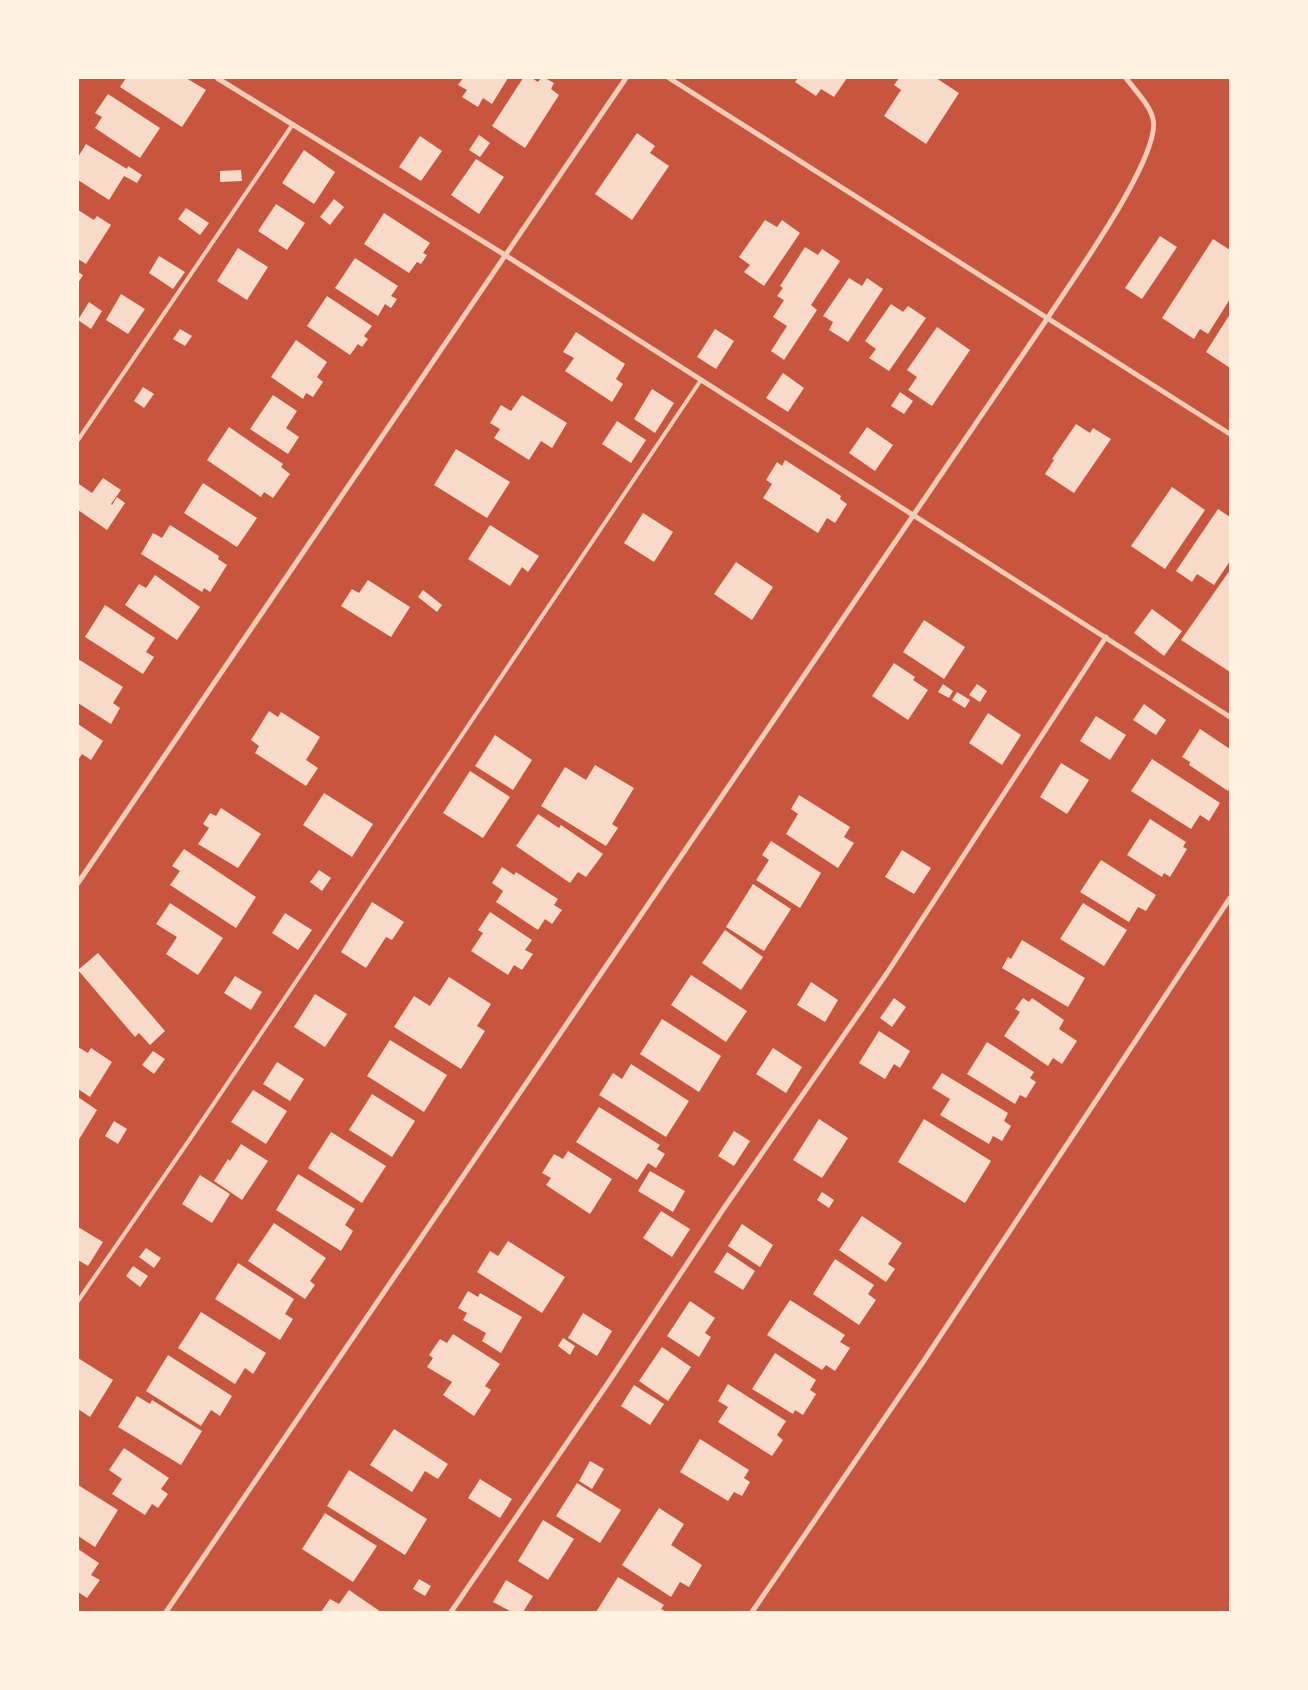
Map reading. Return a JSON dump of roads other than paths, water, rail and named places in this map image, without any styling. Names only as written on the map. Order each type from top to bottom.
[{"type":"street","points":[[217,78],[505,255],[1230,717]]},
{"type":"street","points":[[78,883],[626,78]]},
{"type":"street","points":[[669,78],[1230,434]]},
{"type":"street","points":[[166,1612],[914,515],[1047,319],[1127,196],[1153,139],[1153,119],[1144,101],[1126,78]]},
{"type":"street","points":[[452,1612],[608,1383],[724,1208],[887,973],[1106,637]]},
{"type":"street","points":[[752,1612],[923,1362],[1230,898]]},
{"type":"lane","points":[[78,440],[293,124]]},
{"type":"lane","points":[[78,1301],[196,1131],[701,380]]}]
